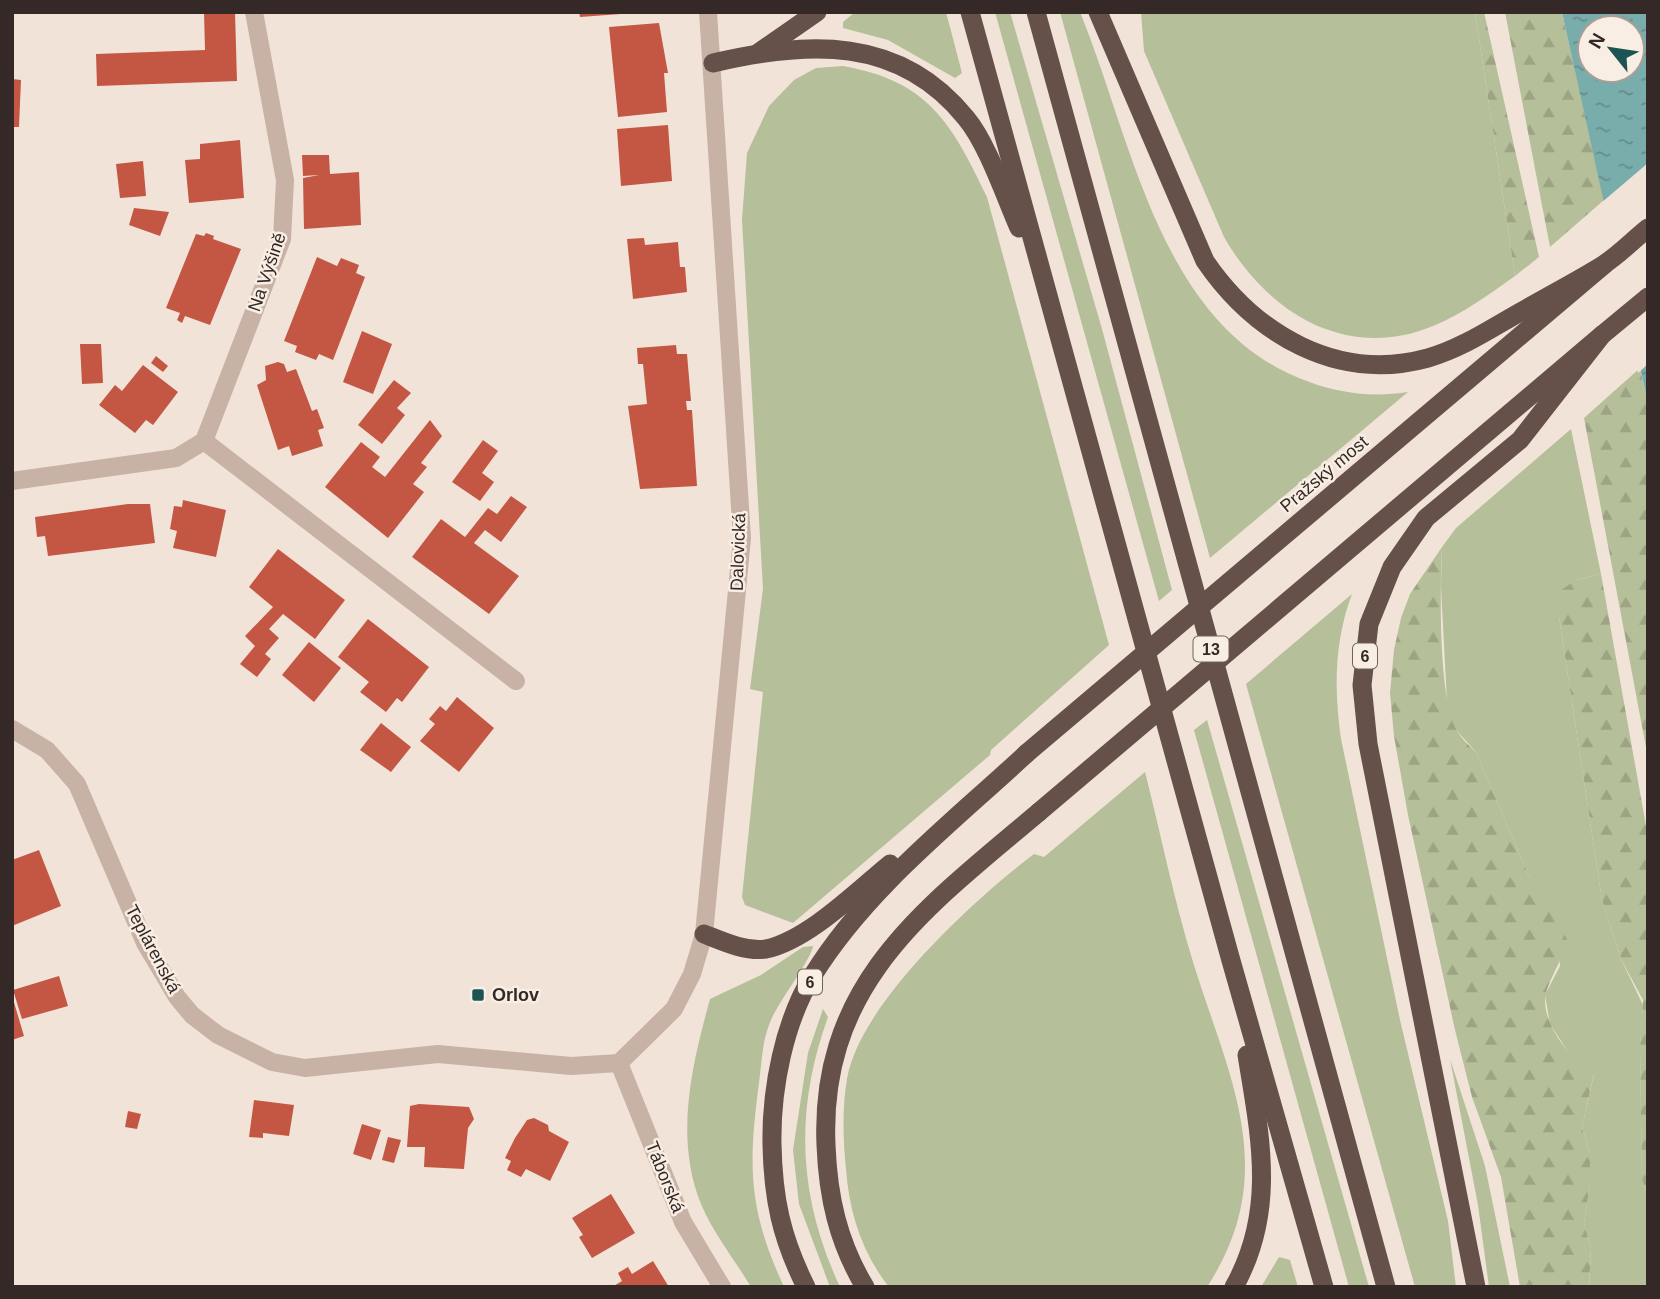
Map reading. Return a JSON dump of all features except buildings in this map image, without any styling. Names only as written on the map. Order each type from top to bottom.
[{"type":"highway","points":[[758,53],[817,12]]},
{"type":"highway","points":[[970,12],[1230,957],[1324,1287]]},
{"type":"highway","name":"13","points":[[1036,12],[1386,1287]]},
{"type":"highway","points":[[1098,12],[1205,261],[1223,288],[1253,316],[1292,345],[1332,360],[1385,364],[1427,358],[1459,346],[1605,264]]},
{"type":"highway","points":[[713,64],[758,53],[848,49],[898,61],[938,89],[967,119],[1045,286]]},
{"type":"highway","name":"Pražský most","points":[[1027,753],[1648,228]]},
{"type":"highway","name":"6","points":[[865,1287],[847,1257],[828,1191],[825,1114],[834,1050],[864,986],[897,941],[934,902],[1039,812],[1648,298]]},
{"type":"highway","name":"6","points":[[1476,1287],[1368,744],[1362,685],[1368,624],[1392,567],[1426,518],[1520,440],[1602,335]]},
{"type":"highway","points":[[704,934],[731,945],[765,949],[797,936],[836,908],[1027,753]]},
{"type":"highway","name":"6","points":[[806,1287],[793,1261],[773,1193],[771,1107],[785,1042],[812,976],[878,892],[1027,753]]},
{"type":"highway","points":[[1230,957],[1260,1134],[1264,1183],[1243,1270],[1234,1287]]},
{"type":"street","name":"Na Výšině","points":[[204,441],[282,239],[285,180],[254,12]]},
{"type":"street","name":"Dalovická","points":[[619,1063],[674,1009],[692,974],[704,934],[742,538],[708,12]]},
{"type":"street","points":[[12,481],[176,458],[204,441],[516,681]]},
{"type":"street","name":"Teplárenská","points":[[12,729],[47,750],[78,784],[145,943],[177,997],[192,1015],[243,1049],[272,1062],[305,1068],[438,1054],[509,1058],[571,1066],[619,1063]]},
{"type":"street","name":"Táborská","points":[[619,1063],[683,1222],[722,1287]]},
{"type":"green space","points":[[855,12],[946,12],[962,73],[955,78],[888,40],[843,28],[843,22]]},
{"type":"green space","points":[[995,12],[1010,12],[1102,329],[1172,590],[1159,601]]},
{"type":"green space","points":[[1060,12],[1080,12],[1135,169],[1157,221],[1182,271],[1213,315],[1252,351],[1299,378],[1353,393],[1408,392],[1210,558]]},
{"type":"green space","points":[[1141,12],[1475,12],[1515,276],[1455,316],[1401,336],[1370,338],[1340,333],[1312,323],[1286,308],[1263,288],[1242,264],[1224,237],[1144,51]]},
{"type":"green space","points":[[1475,12],[1484,12],[1539,257],[1515,276]]},
{"type":"green space","points":[[1505,12],[1562,12],[1604,200],[1550,247]]},
{"type":"green space","points":[[843,66],[897,83],[934,110],[962,148],[987,197],[1109,645],[991,750],[990,755],[793,923],[745,905],[742,897],[763,692],[750,689],[763,589],[742,220],[747,153],[769,106],[794,80],[816,68]]},
{"type":"green space","points":[[1640,368],[1648,403],[1648,758],[1584,418]]},
{"type":"green space","points":[[1571,429],[1601,574],[1576,580],[1559,617],[1602,900],[1621,959],[1643,1005],[1640,1048],[1642,1179],[1648,1198],[1648,1287],[1589,1287],[1591,1248],[1584,1223],[1590,1184],[1590,1153],[1582,1127],[1594,1075],[1576,1064],[1550,1024],[1545,995],[1560,966],[1557,918],[1528,874],[1476,752],[1448,721],[1441,587],[1442,547],[1456,528]]},
{"type":"green space","points":[[1442,547],[1442,656],[1451,717],[1458,732],[1476,752],[1528,874],[1556,915],[1568,942],[1548,987],[1545,1004],[1547,1016],[1559,1040],[1576,1060],[1594,1074],[1582,1127],[1590,1153],[1590,1184],[1584,1223],[1591,1248],[1589,1287],[1520,1287],[1501,1177],[1472,1097],[1408,815],[1394,736],[1390,693],[1394,650],[1410,594]]},
{"type":"green space","points":[[1601,574],[1648,837],[1648,1198],[1642,1179],[1640,1048],[1643,1000],[1621,959],[1602,900],[1559,617],[1561,590],[1576,580]]},
{"type":"green space","points":[[1352,594],[1342,630],[1337,666],[1341,739],[1400,1020],[1448,1221],[1456,1287],[1415,1287],[1246,684]]},
{"type":"green space","points":[[1207,720],[1369,1287],[1349,1287],[1194,730]]},
{"type":"green space","points":[[1145,772],[1186,939],[1233,1085],[1242,1125],[1245,1164],[1242,1204],[1229,1245],[1207,1287],[889,1287],[864,1246],[850,1201],[844,1101],[856,1049],[873,1018],[896,986],[952,925],[1010,873],[1034,854],[1044,857]]},
{"type":"green space","points":[[813,946],[768,1028],[755,1112],[753,1163],[757,1210],[763,1234],[784,1287],[751,1287],[712,1225],[701,1204],[693,1179],[687,1127],[692,1075],[710,999],[761,975],[803,947]]},
{"type":"green space","points":[[823,1009],[828,1017],[810,1086],[806,1154],[816,1220],[840,1287],[830,1287],[799,1204],[793,1150],[808,1053]]},
{"type":"green space","points":[[1450,1059],[1485,1166],[1510,1287],[1489,1287],[1478,1205]]},
{"type":"green space","points":[[1279,1257],[1290,1260],[1298,1287],[1261,1287]]},
{"type":"water","points":[[1562,12],[1648,12],[1648,403],[1578,84],[1646,84],[1646,14],[1576,14],[1576,76]]},
{"type":"pier","points":[[1648,163],[1648,364],[1638,373],[1601,203]]},
{"type":"place","name":"Orlov","points":[[478,995]]}]
